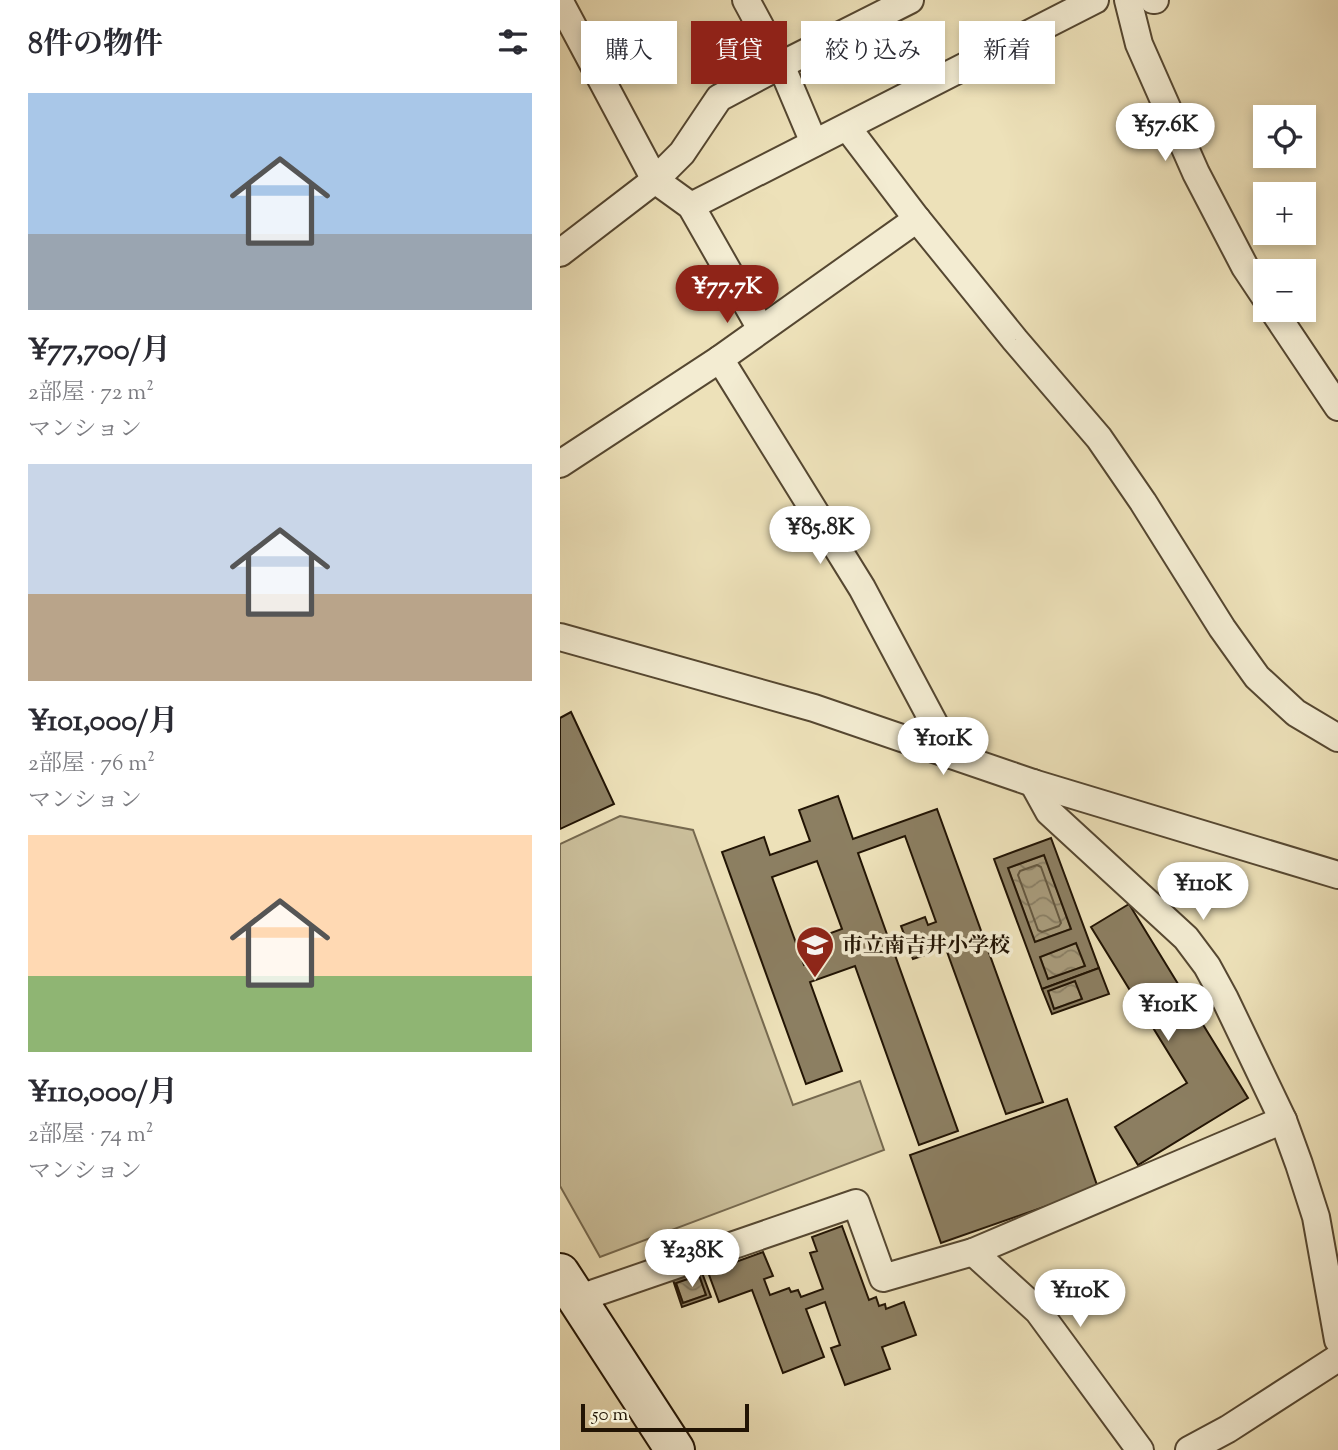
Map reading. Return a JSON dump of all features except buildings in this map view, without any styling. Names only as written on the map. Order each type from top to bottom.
[{"type":"main road","points":[[568,1286],[675,1450]]},
{"type":"street","points":[[746,0],[757,21]]},
{"type":"street","points":[[787,62],[911,0]]},
{"type":"street","points":[[691,206],[1095,0]]},
{"type":"street","points":[[1128,0],[1139,44],[1195,173],[1253,279]]},
{"type":"street","points":[[564,4],[655,180],[691,206],[761,329]]},
{"type":"street","points":[[787,79],[814,143]]},
{"type":"street","points":[[560,253],[655,180],[682,153],[719,98],[745,84]]},
{"type":"street","points":[[847,127],[1015,340],[1099,438],[1143,502],[1222,628],[1257,677],[1296,713],[1338,738]]},
{"type":"street","points":[[560,464],[720,359],[917,219]]},
{"type":"street","points":[[1281,322],[1338,407]]},
{"type":"street","points":[[720,359],[862,588],[951,755]]},
{"type":"street","points":[[560,637],[814,708],[1033,783],[1338,875]]},
{"type":"street","points":[[1033,783],[1049,812],[1186,938],[1207,966],[1283,1120],[1316,1217],[1338,1340]]},
{"type":"street","points":[[568,1286],[856,1203],[884,1278],[973,1252],[1283,1120]]},
{"type":"street","points":[[973,1252],[1038,1311],[1140,1450]]},
{"type":"street","points":[[1189,1450],[1228,1429],[1338,1358]]},
{"type":"shaded area","points":[[620,816],[693,830],[793,1105],[860,1081],[884,1150],[600,1257],[560,1186],[560,844]]},
{"type":"water","points":[[1044,855],[1071,929],[1035,942],[1008,868]]},
{"type":"water","points":[[1076,943],[1085,966],[1048,979],[1040,957]]},
{"type":"water","points":[[1075,981],[1082,999],[1054,1009],[1048,991]]},
{"type":"water","points":[[699,1275],[706,1295],[683,1303],[676,1283]]},
{"type":"place","name":"市立南吉井小学校","points":[[815,979]]}]
